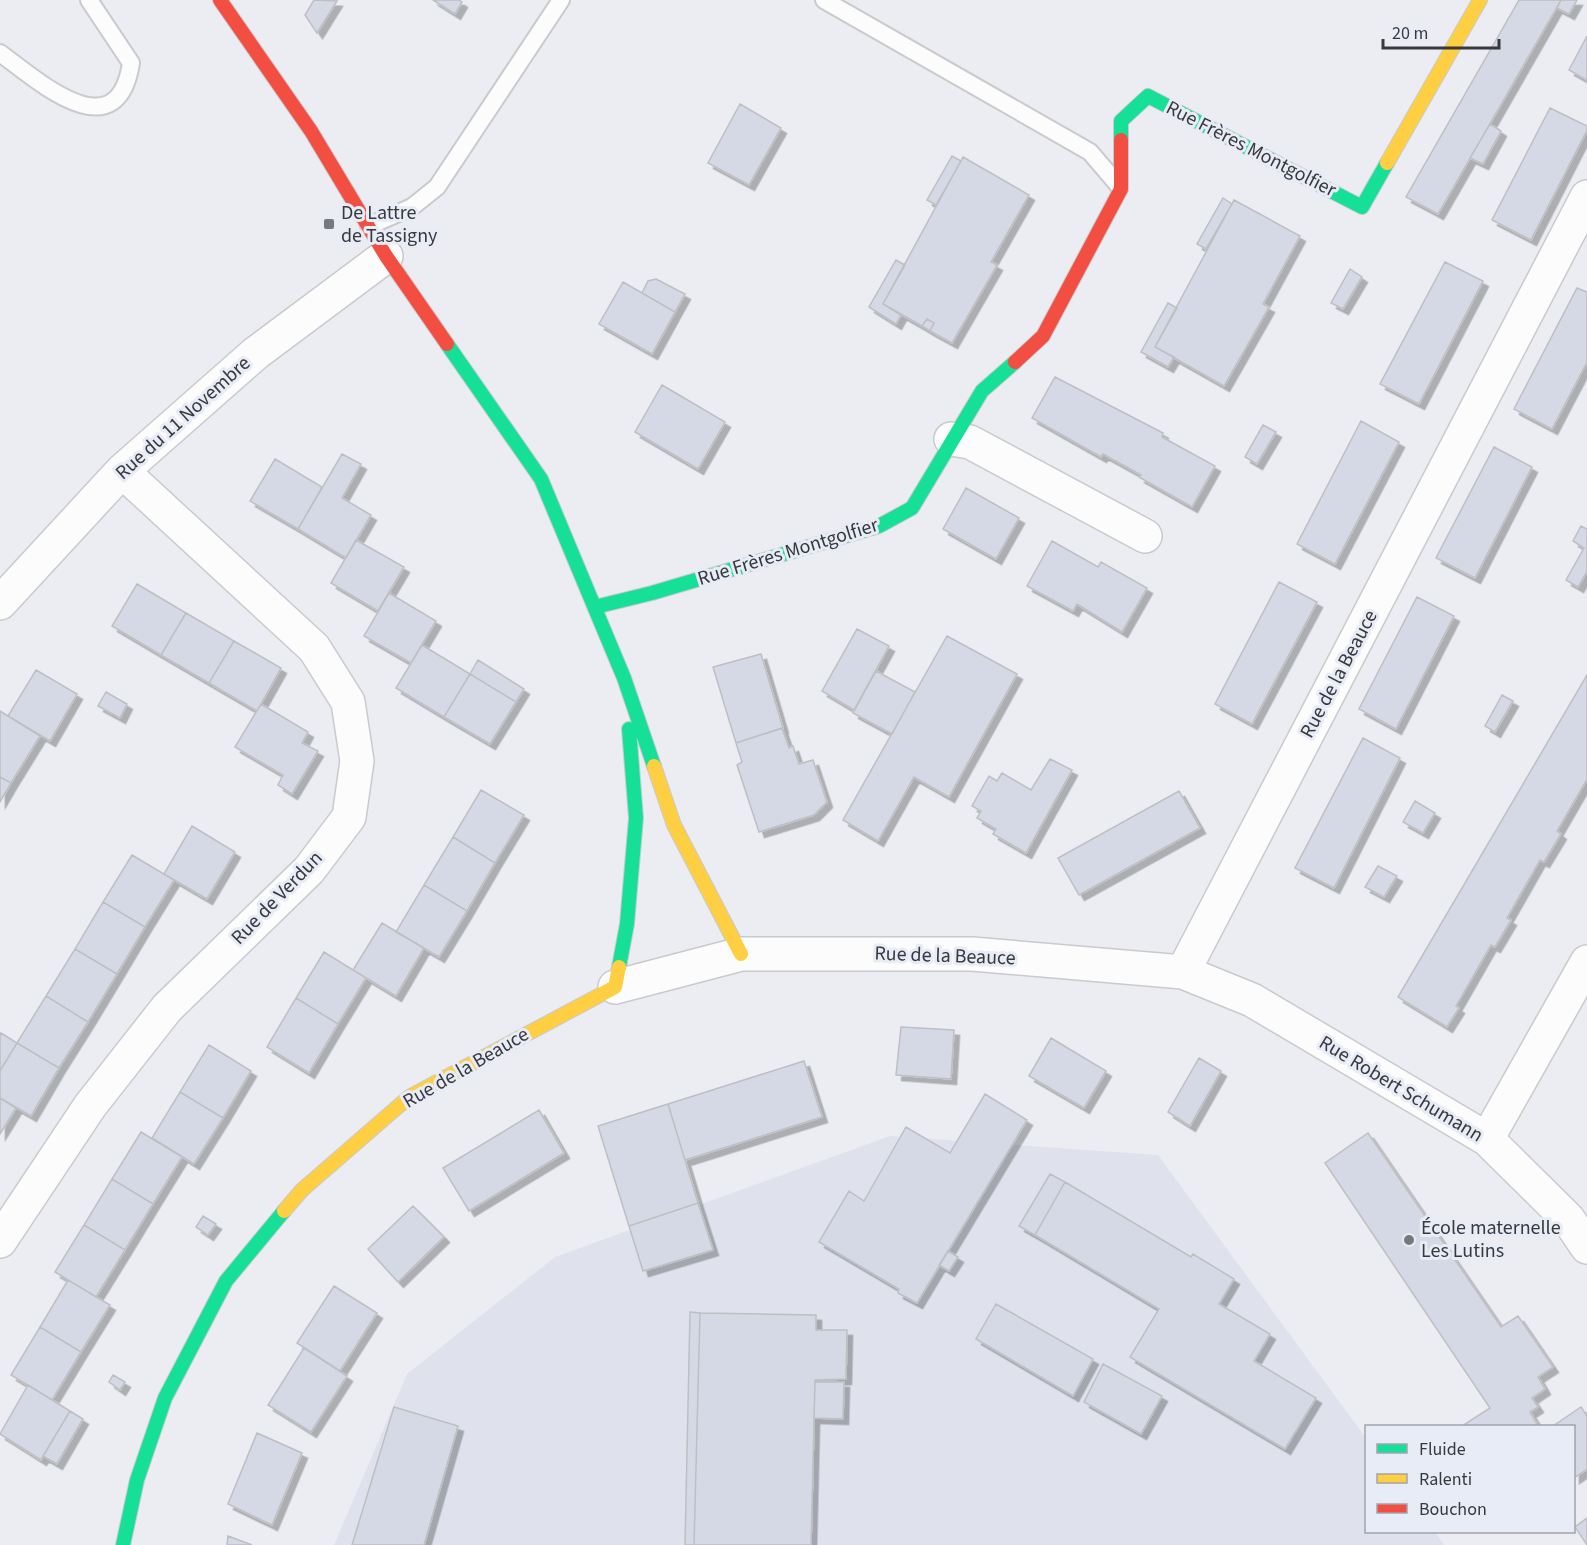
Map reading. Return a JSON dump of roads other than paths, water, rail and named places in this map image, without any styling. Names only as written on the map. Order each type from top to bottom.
[{"type":"street","points":[[220,0],[311,131],[386,256],[541,479],[624,678],[674,825],[741,954]]},
{"type":"street","name":"Rue Frères Montgolfier","points":[[595,607],[652,593],[879,526],[912,508],[951,439],[982,391],[1043,336],[1121,189],[1121,121],[1148,96],[1362,207],[1480,0]]},
{"type":"street","name":"Rue de la Beauce","points":[[123,1545],[137,1480],[165,1398],[226,1281],[302,1190],[409,1097],[615,987],[741,954],[972,954],[1183,972],[1587,197]]},
{"type":"street","name":"Rue du 11 Novembre","points":[[0,603],[122,471],[256,353],[386,256]]},
{"type":"street","points":[[951,439],[970,442],[1145,536]]},
{"type":"street","name":"Rue de Verdun","points":[[0,1241],[90,1106],[167,1008],[309,870],[349,817],[357,761],[348,702],[314,648],[122,471]]},
{"type":"street","points":[[615,987],[627,924],[636,818],[624,678]]},
{"type":"street","points":[[1487,1139],[1587,962]]},
{"type":"street","name":"Rue Robert Schumann","points":[[1183,972],[1252,1000],[1487,1139],[1568,1219],[1587,1247]]},
{"type":"lane","points":[[0,53],[66,101],[93,108],[115,98],[128,79],[131,63],[89,0]]},
{"type":"lane","points":[[369,226],[412,207],[437,187],[561,0]]},
{"type":"lane","points":[[824,0],[1090,152],[1121,189]]},
{"type":"place","name":"De Lattre de Tassigny","points":[[329,224]]},
{"type":"place","name":"École maternelle Les Lutins","points":[[1409,1240]]}]
